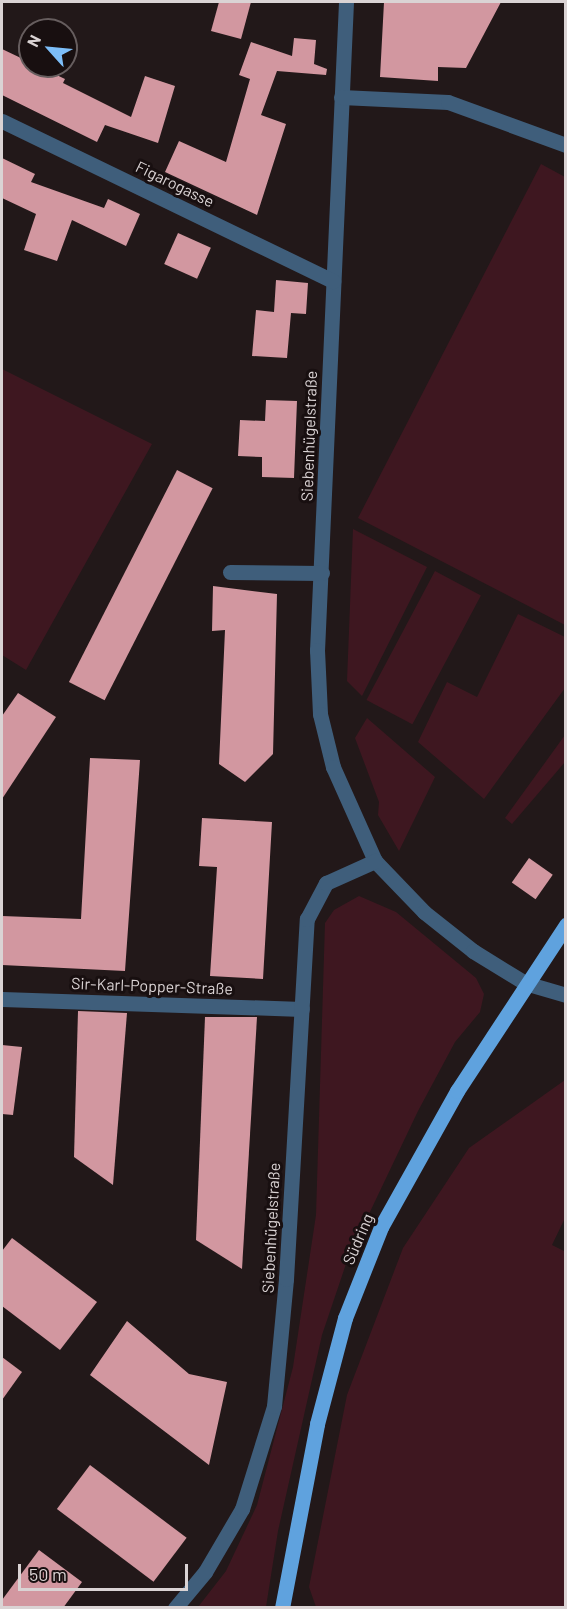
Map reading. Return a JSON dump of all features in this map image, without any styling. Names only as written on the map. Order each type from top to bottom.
[{"type":"main road","name":"Südring","points":[[282,1608],[317,1424],[353,1298],[381,1227],[457,1091],[525,983],[566,925]]},
{"type":"street","name":"Siebenhügelstraße","points":[[346,2],[317,650],[320,714],[333,767],[375,861],[424,912],[525,983],[566,995]]},
{"type":"street","points":[[341,97],[448,102],[566,145]]},
{"type":"street","name":"Figarogasse","points":[[2,121],[333,281]]},
{"type":"street","points":[[230,572],[322,573]]},
{"type":"street","name":"Siebenhügelstraße","points":[[175,1608],[205,1572],[242,1509],[274,1406],[307,919],[314,898],[326,883],[375,861]]},
{"type":"street","name":"Sir-Karl-Popper-Straße","points":[[2,999],[302,1010]]},
{"type":"shaded area","points":[[541,164],[565,177],[565,625],[358,518]]},
{"type":"shaded area","points":[[2,369],[152,444],[26,670],[2,655]]},
{"type":"shaded area","points":[[353,529],[427,567],[362,696],[347,681]]},
{"type":"shaded area","points":[[435,571],[481,595],[412,724],[366,700]]},
{"type":"shaded area","points":[[518,614],[565,637],[565,688],[484,799],[418,742],[447,682],[477,697]]},
{"type":"shaded area","points":[[367,718],[435,777],[399,851],[378,815],[379,802],[355,738]]},
{"type":"shaded area","points":[[565,735],[565,762],[512,824],[505,818]]},
{"type":"shaded area","points":[[359,896],[396,912],[476,978],[484,994],[480,1012],[455,1042],[418,1111],[348,1258],[322,1335],[278,1531],[266,1607],[198,1607],[226,1571],[257,1505],[293,1367],[316,1215],[325,923],[334,910]]},
{"type":"shaded area","points":[[565,1080],[565,1218],[552,1245],[566,1252],[565,1607],[316,1607],[309,1587],[347,1395],[403,1248],[469,1148]]},
{"type":"building","points":[[219,2],[251,2],[241,39],[211,31]]},
{"type":"building","points":[[384,2],[501,2],[466,68],[438,67],[438,81],[380,77]]},
{"type":"building","points":[[294,38],[316,40],[314,64],[327,69],[326,75],[277,71],[261,115],[286,124],[257,215],[165,172],[179,141],[226,162],[250,79],[239,75],[251,42],[292,56]]},
{"type":"building","points":[[2,49],[18,57],[18,78],[63,78],[65,79],[63,83],[131,117],[145,76],[175,86],[158,143],[105,125],[97,142],[2,95]]},
{"type":"building","points":[[2,158],[35,174],[31,182],[104,208],[108,199],[140,214],[126,246],[72,220],[57,261],[24,250],[36,214],[2,198]]},
{"type":"building","points":[[178,233],[211,248],[197,279],[164,264]]},
{"type":"building","points":[[276,280],[308,283],[306,314],[291,313],[287,358],[252,356],[256,310],[274,312]]},
{"type":"building","points":[[266,400],[297,401],[294,478],[262,477],[262,457],[238,456],[240,420],[265,421]]},
{"type":"building","points":[[177,470],[213,488],[105,700],[69,682]]},
{"type":"building","points":[[213,586],[277,594],[273,754],[245,782],[219,764],[225,630],[212,631]]},
{"type":"building","points":[[18,693],[56,717],[2,799],[2,716]]},
{"type":"building","points":[[90,758],[140,760],[125,971],[2,965],[2,916],[81,919]]},
{"type":"building","points":[[202,818],[272,822],[263,979],[210,976],[217,867],[199,866]]},
{"type":"building","points":[[529,858],[553,875],[536,899],[512,883]]},
{"type":"building","points":[[78,1011],[127,1013],[113,1185],[74,1157]]},
{"type":"building","points":[[205,1017],[257,1017],[242,1269],[196,1240]]},
{"type":"building","points":[[2,1045],[22,1047],[13,1115],[2,1114]]},
{"type":"building","points":[[12,1238],[97,1302],[60,1350],[2,1306],[2,1251]]},
{"type":"building","points":[[127,1321],[189,1374],[227,1382],[209,1465],[90,1375]]},
{"type":"building","points":[[2,1357],[22,1372],[2,1400]]},
{"type":"building","points":[[90,1465],[187,1538],[154,1582],[57,1509]]},
{"type":"building","points":[[39,1550],[82,1582],[63,1608],[2,1608],[2,1600]]}]
